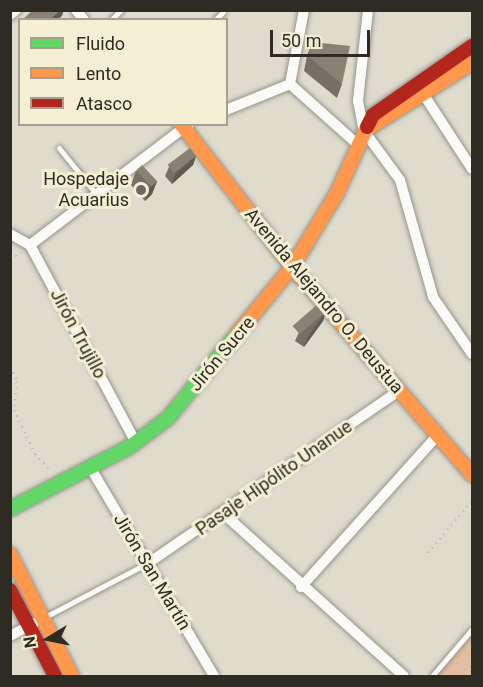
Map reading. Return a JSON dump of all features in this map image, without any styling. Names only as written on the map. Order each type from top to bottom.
[{"type":"street","points":[[10,15],[16,10]]},
{"type":"street","points":[[290,84],[304,10]]},
{"type":"street","points":[[368,10],[358,101],[364,131],[400,180],[434,297],[472,354]]},
{"type":"street","name":"Jirón Sucre","points":[[10,509],[136,443],[168,418],[292,267],[337,193],[364,131],[385,103],[472,46]]},
{"type":"street","points":[[364,131],[472,63]]},
{"type":"street","points":[[228,109],[290,84]]},
{"type":"street","points":[[290,84],[357,144]]},
{"type":"street","points":[[424,94],[472,170]]},
{"type":"street","points":[[10,234],[30,245],[183,126]]},
{"type":"street","name":"Avenida Alejandro O. Deustua","points":[[185,126],[292,267],[472,475]]},
{"type":"street","name":"Jirón Trujillo","points":[[30,245],[136,443]]},
{"type":"street","name":"Pasaje Hipólito Unanue","points":[[147,564],[224,514],[399,391]]},
{"type":"street","points":[[301,587],[438,435]]},
{"type":"street","name":"Jirón San Martín","points":[[90,467],[214,676]]},
{"type":"street","points":[[224,514],[301,587],[404,676]]},
{"type":"street","points":[[10,554],[72,676]]},
{"type":"street","points":[[10,590],[55,676]]},
{"type":"street","points":[[10,636],[42,619]]},
{"type":"lane","points":[[59,148],[97,195]]},
{"type":"lane","points":[[42,619],[147,564]]},
{"type":"lane","points":[[432,676],[472,628]]},
{"type":"path","points":[[10,367],[19,396],[14,410],[57,484]]},
{"type":"path","points":[[428,552],[472,501]]},
{"type":"path","points":[[462,676],[472,654]]},
{"type":"path","points":[[468,659],[472,662]]},
{"type":"path","points":[[462,676],[472,671]]},
{"type":"shaded area","points":[[472,631],[472,676],[437,676]]},
{"type":"building","points":[[33,10],[60,10],[51,18],[24,18]]},
{"type":"building","points":[[312,42],[350,46],[342,84],[309,57]]},
{"type":"building","points":[[190,148],[196,156],[174,173],[168,165]]},
{"type":"building","points":[[142,165],[157,181],[151,187],[136,170]]},
{"type":"building","points":[[319,303],[326,311],[300,334],[293,326]]},
{"type":"traffic: fast","points":[[10,509],[131,446],[168,418],[237,334]]},
{"type":"traffic: slow","points":[[367,129],[472,63]]},
{"type":"traffic: slow","points":[[183,126],[292,267],[472,475]]},
{"type":"traffic: slow","points":[[237,334],[292,267],[337,193],[367,127]]},
{"type":"traffic: slow","points":[[10,554],[72,676]]},
{"type":"traffic: jam","points":[[367,127],[373,115],[472,46]]},
{"type":"traffic: jam","points":[[10,590],[55,676]]},
{"type":"place","name":"Hospedaje Acuarius","points":[[141,190]]}]
